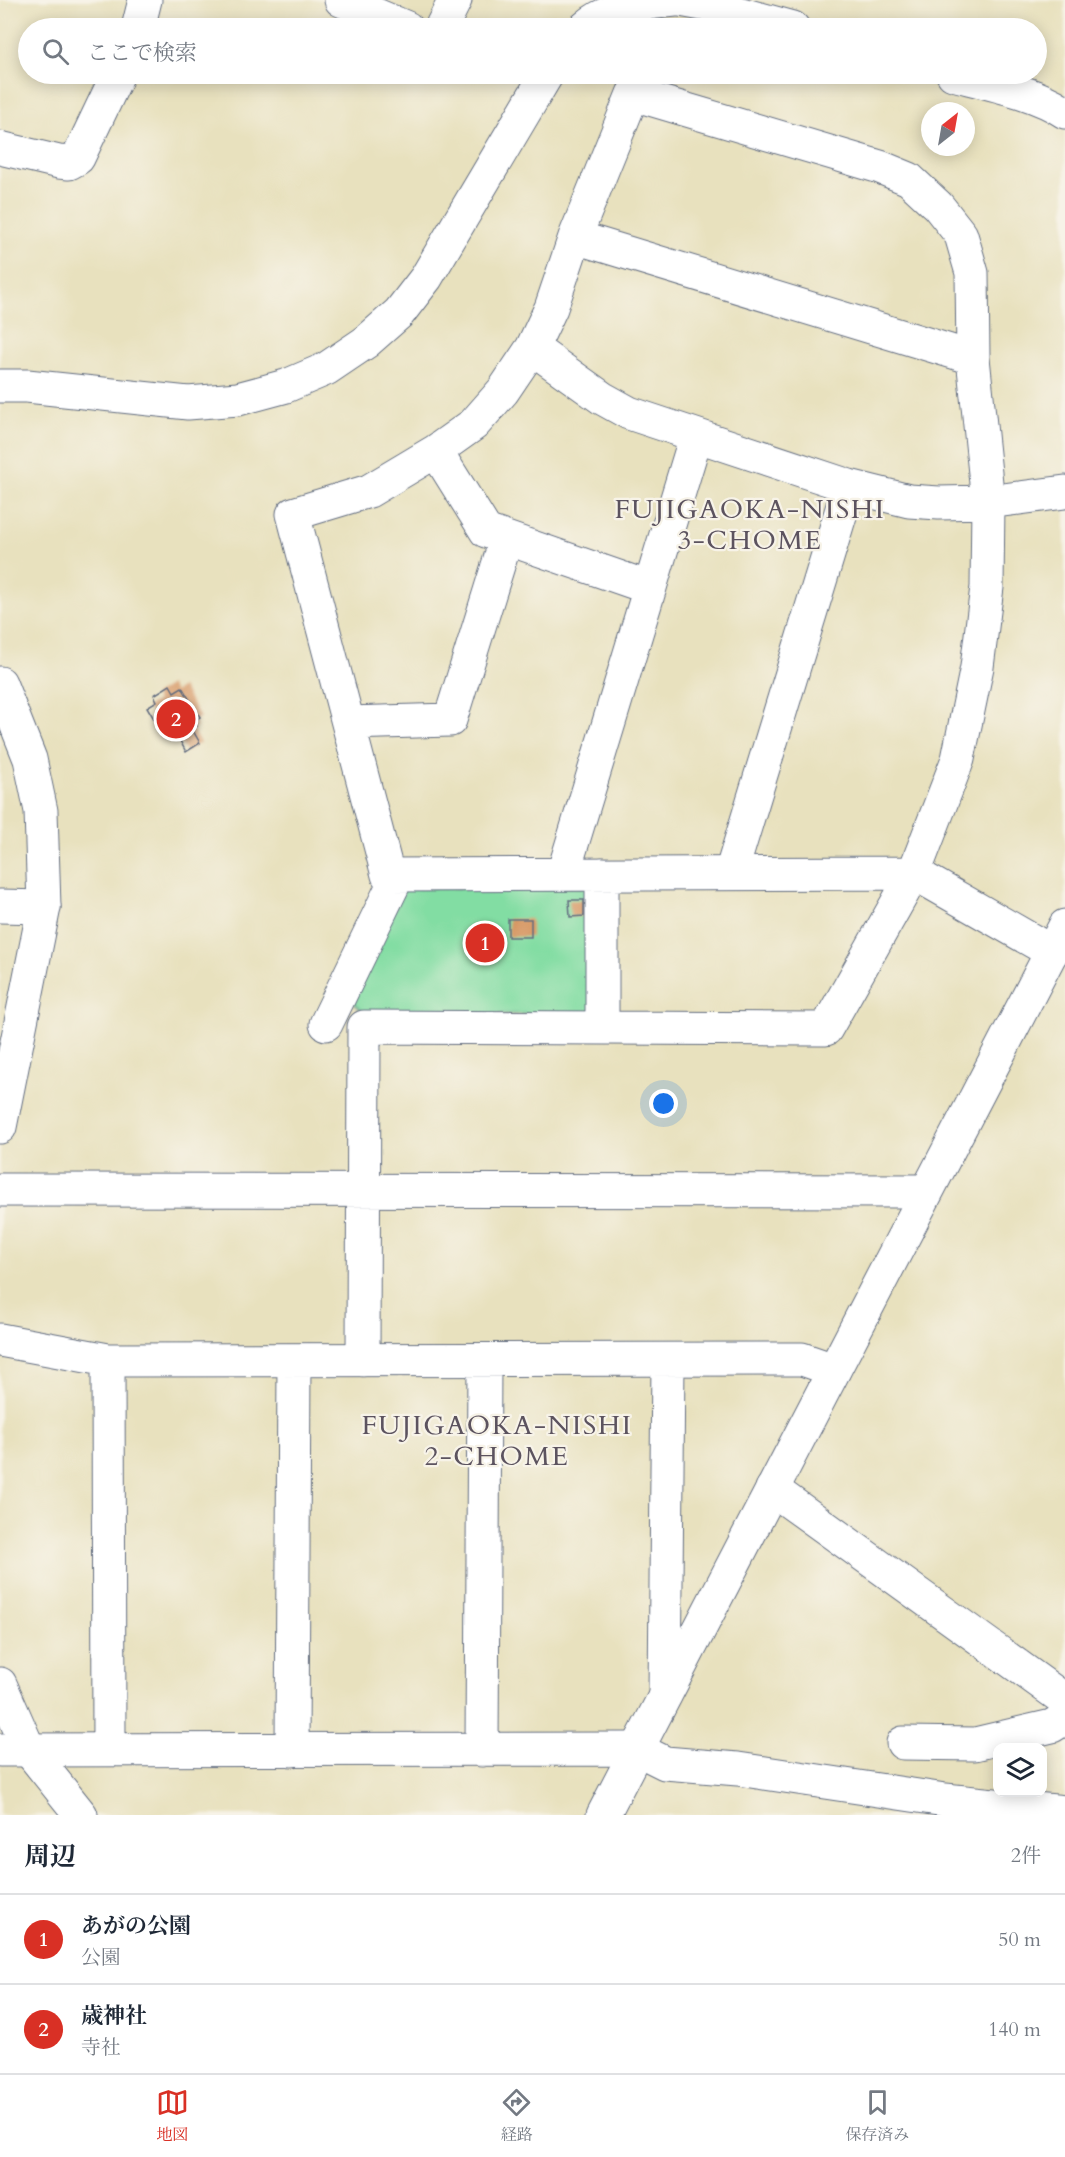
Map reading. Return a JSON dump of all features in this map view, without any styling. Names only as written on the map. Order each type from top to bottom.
[{"type":"street","points":[[140,18],[145,0]]},
{"type":"street","points":[[341,0],[383,18]]},
{"type":"street","points":[[446,18],[455,0]]},
{"type":"street","points":[[600,18],[619,9],[649,2],[675,0]]},
{"type":"street","points":[[680,0],[756,18]]},
{"type":"street","points":[[0,147],[59,162],[69,163],[78,158],[113,84]]},
{"type":"street","points":[[0,386],[27,386],[188,403],[238,399],[286,386],[326,369],[366,342],[399,313],[426,278],[541,84]]},
{"type":"street","points":[[990,84],[1016,91],[1056,106],[1065,112]]},
{"type":"street","points":[[363,1360],[364,1027],[826,1029],[914,873],[958,759],[977,667],[987,587],[988,502],[974,358],[972,273],[961,236],[938,206],[909,179],[880,167],[633,94],[575,237],[551,308],[532,348],[503,391],[474,424],[436,451],[369,490],[293,514],[388,875],[914,873],[1059,939],[603,1815]]},
{"type":"street","points":[[575,237],[974,358]]},
{"type":"street","points":[[532,348],[602,398],[629,413],[849,486],[909,501],[939,503],[988,502],[1065,492]]},
{"type":"street","points":[[563,874],[696,436]]},
{"type":"street","points":[[436,451],[486,531],[506,540],[650,588]]},
{"type":"street","points":[[731,873],[849,486]]},
{"type":"street","points":[[348,723],[450,720],[506,540]]},
{"type":"street","points":[[0,683],[30,759],[41,811],[44,907],[6,1064],[0,1127]]},
{"type":"street","points":[[602,874],[602,1028]]},
{"type":"street","points":[[326,1024],[398,875]]},
{"type":"street","points":[[0,906],[44,907]]},
{"type":"street","points":[[0,1190],[926,1191]]},
{"type":"street","points":[[0,1340],[108,1360],[802,1359],[834,1370]]},
{"type":"street","points":[[108,1360],[109,1750]]},
{"type":"street","points":[[292,1750],[294,1360]]},
{"type":"street","points":[[482,1750],[484,1360]]},
{"type":"street","points":[[665,1695],[668,1360]]},
{"type":"street","points":[[772,1489],[1065,1700]]},
{"type":"street","points":[[0,1684],[15,1750],[81,1815]]},
{"type":"street","points":[[903,1743],[975,1744],[1052,1726],[1065,1718]]},
{"type":"street","points":[[15,1750],[637,1749],[665,1763],[738,1769],[942,1808],[1065,1812]]},
{"type":"green space","points":[[593,887],[593,1014],[366,1015],[350,999],[405,888]]},
{"type":"building","points":[[170,685],[174,692],[182,687],[200,717],[194,721],[197,726],[192,729],[200,743],[186,752],[178,737],[174,740],[171,734],[165,737],[147,707],[157,701],[154,695]]},
{"type":"building","points":[[569,900],[584,900],[584,916],[570,917]]},
{"type":"building","points":[[508,919],[531,919],[531,937],[508,937]]},
{"type":"place","name":"歳神社","points":[[176,719]]},
{"type":"place","name":"あがの公園","points":[[485,943]]},
{"type":"district","name":"FUJIGAOKA-NISHI 3-CHOME","points":[[750,524]]},
{"type":"district","name":"FUJIGAOKA-NISHI 2-CHOME","points":[[497,1440]]}]
